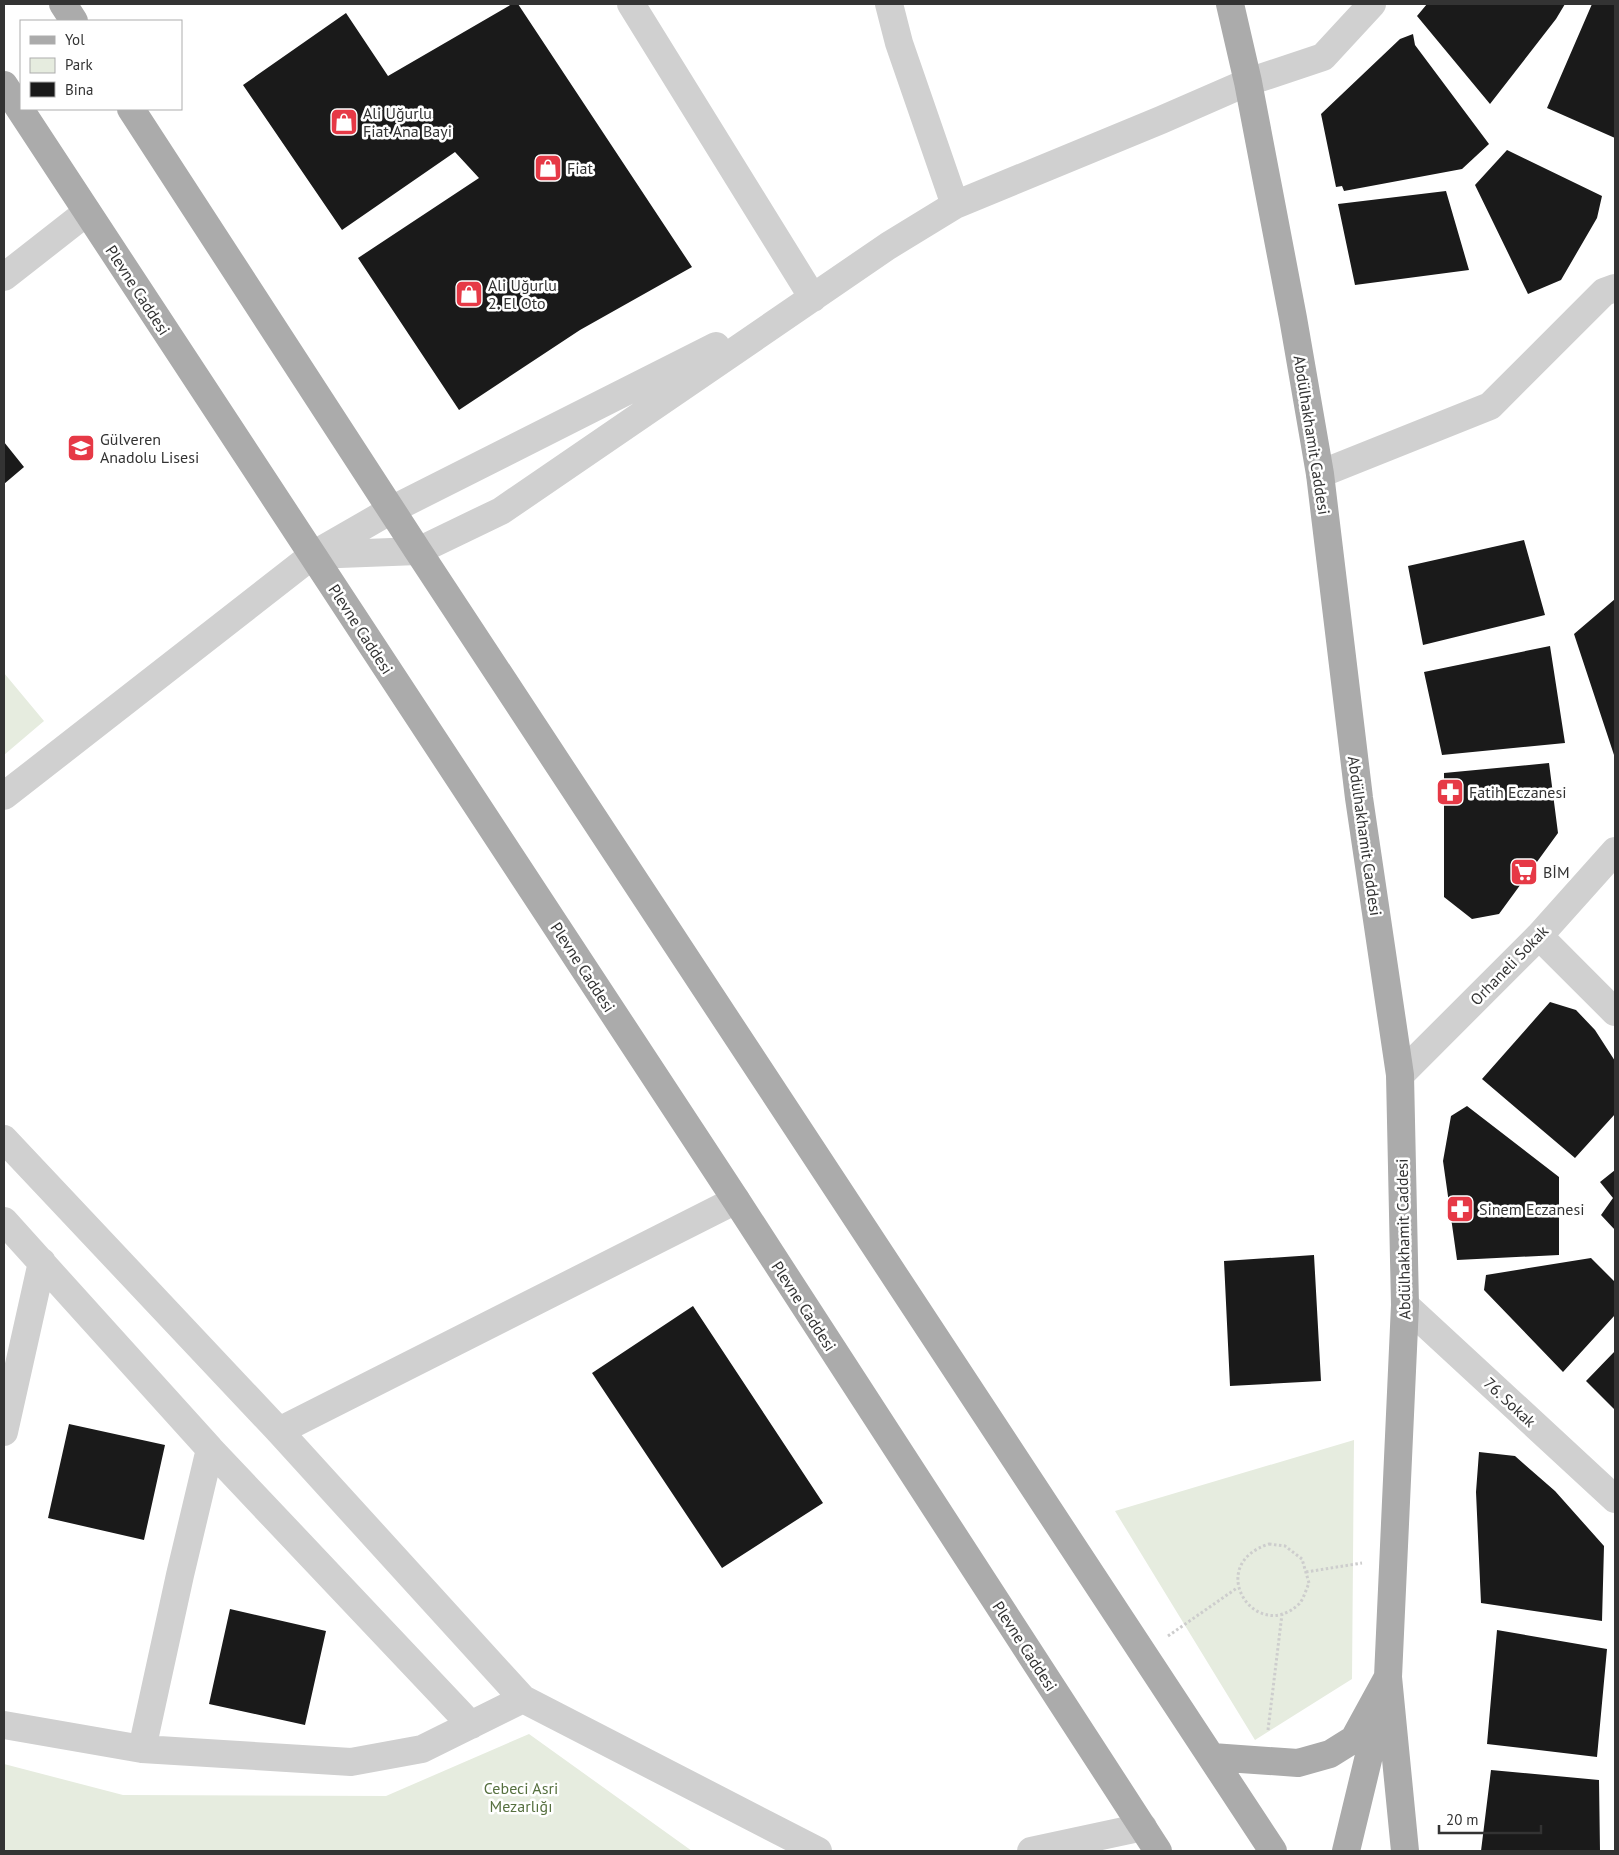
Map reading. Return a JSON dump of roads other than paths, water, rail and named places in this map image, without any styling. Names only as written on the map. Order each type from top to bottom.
[{"type":"main road","points":[[63,4],[73,20]]},
{"type":"main road","name":"Abdülhakhamit Caddesi","points":[[1230,4],[1248,82],[1293,318],[1320,474],[1359,798],[1400,1075],[1405,1305],[1388,1677]]},
{"type":"main road","name":"Plevne Caddesi","points":[[4,85],[20,109]]},
{"type":"main road","name":"Plevne Caddesi","points":[[20,110],[736,1200],[1158,1851]]},
{"type":"main road","points":[[132,110],[391,510],[1274,1851]]},
{"type":"main road","points":[[1212,1757],[1298,1763],[1330,1754],[1354,1739],[1388,1677]]},
{"type":"main road","points":[[1346,1851],[1388,1677]]},
{"type":"main road","points":[[1388,1677],[1405,1851]]},
{"type":"street","points":[[631,4],[813,298]]},
{"type":"street","points":[[890,4],[899,44],[955,205]]},
{"type":"street","points":[[312,555],[418,551],[501,510],[888,246],[955,205],[1152,124],[1248,82],[1323,57],[1372,4]]},
{"type":"street","points":[[4,277],[87,212]]},
{"type":"street","points":[[1320,474],[1490,406],[1609,290],[1615,266]]},
{"type":"street","points":[[4,796],[312,555],[391,510],[813,298]]},
{"type":"street","name":"Orhaneli Sokak","points":[[1400,1075],[1539,936],[1615,851]]},
{"type":"street","points":[[1539,936],[1615,1012]]},
{"type":"street","points":[[4,1139],[279,1431],[523,1699],[818,1851]]},
{"type":"street","points":[[279,1431],[736,1200]]},
{"type":"street","points":[[4,1221],[210,1448],[471,1725]]},
{"type":"street","points":[[4,1432],[42,1262]]},
{"type":"street","name":"76. Sokak","points":[[1405,1305],[1615,1499]]},
{"type":"street","points":[[142,1750],[210,1448]]},
{"type":"street","points":[[4,1725],[142,1750],[351,1762],[422,1749],[523,1699]]},
{"type":"street","points":[[1032,1851],[1142,1827]]},
{"type":"place","name":"Ali Uğurlu Fiat Ana Bayi","points":[[344,122]]},
{"type":"place","name":"Fiat","points":[[548,168]]},
{"type":"place","name":"Ali Uğurlu 2. El Oto","points":[[469,294]]},
{"type":"place","name":"Gülveren Anadolu Lisesi","points":[[81,448]]},
{"type":"place","name":"Fatih Eczanesi","points":[[1450,792]]},
{"type":"place","name":"BİM","points":[[1524,872]]},
{"type":"place","name":"Sinem Eczanesi","points":[[1460,1209]]},
{"type":"park label","name":"Cebeci Asri Mezarlığı","points":[[521,1797]]}]
